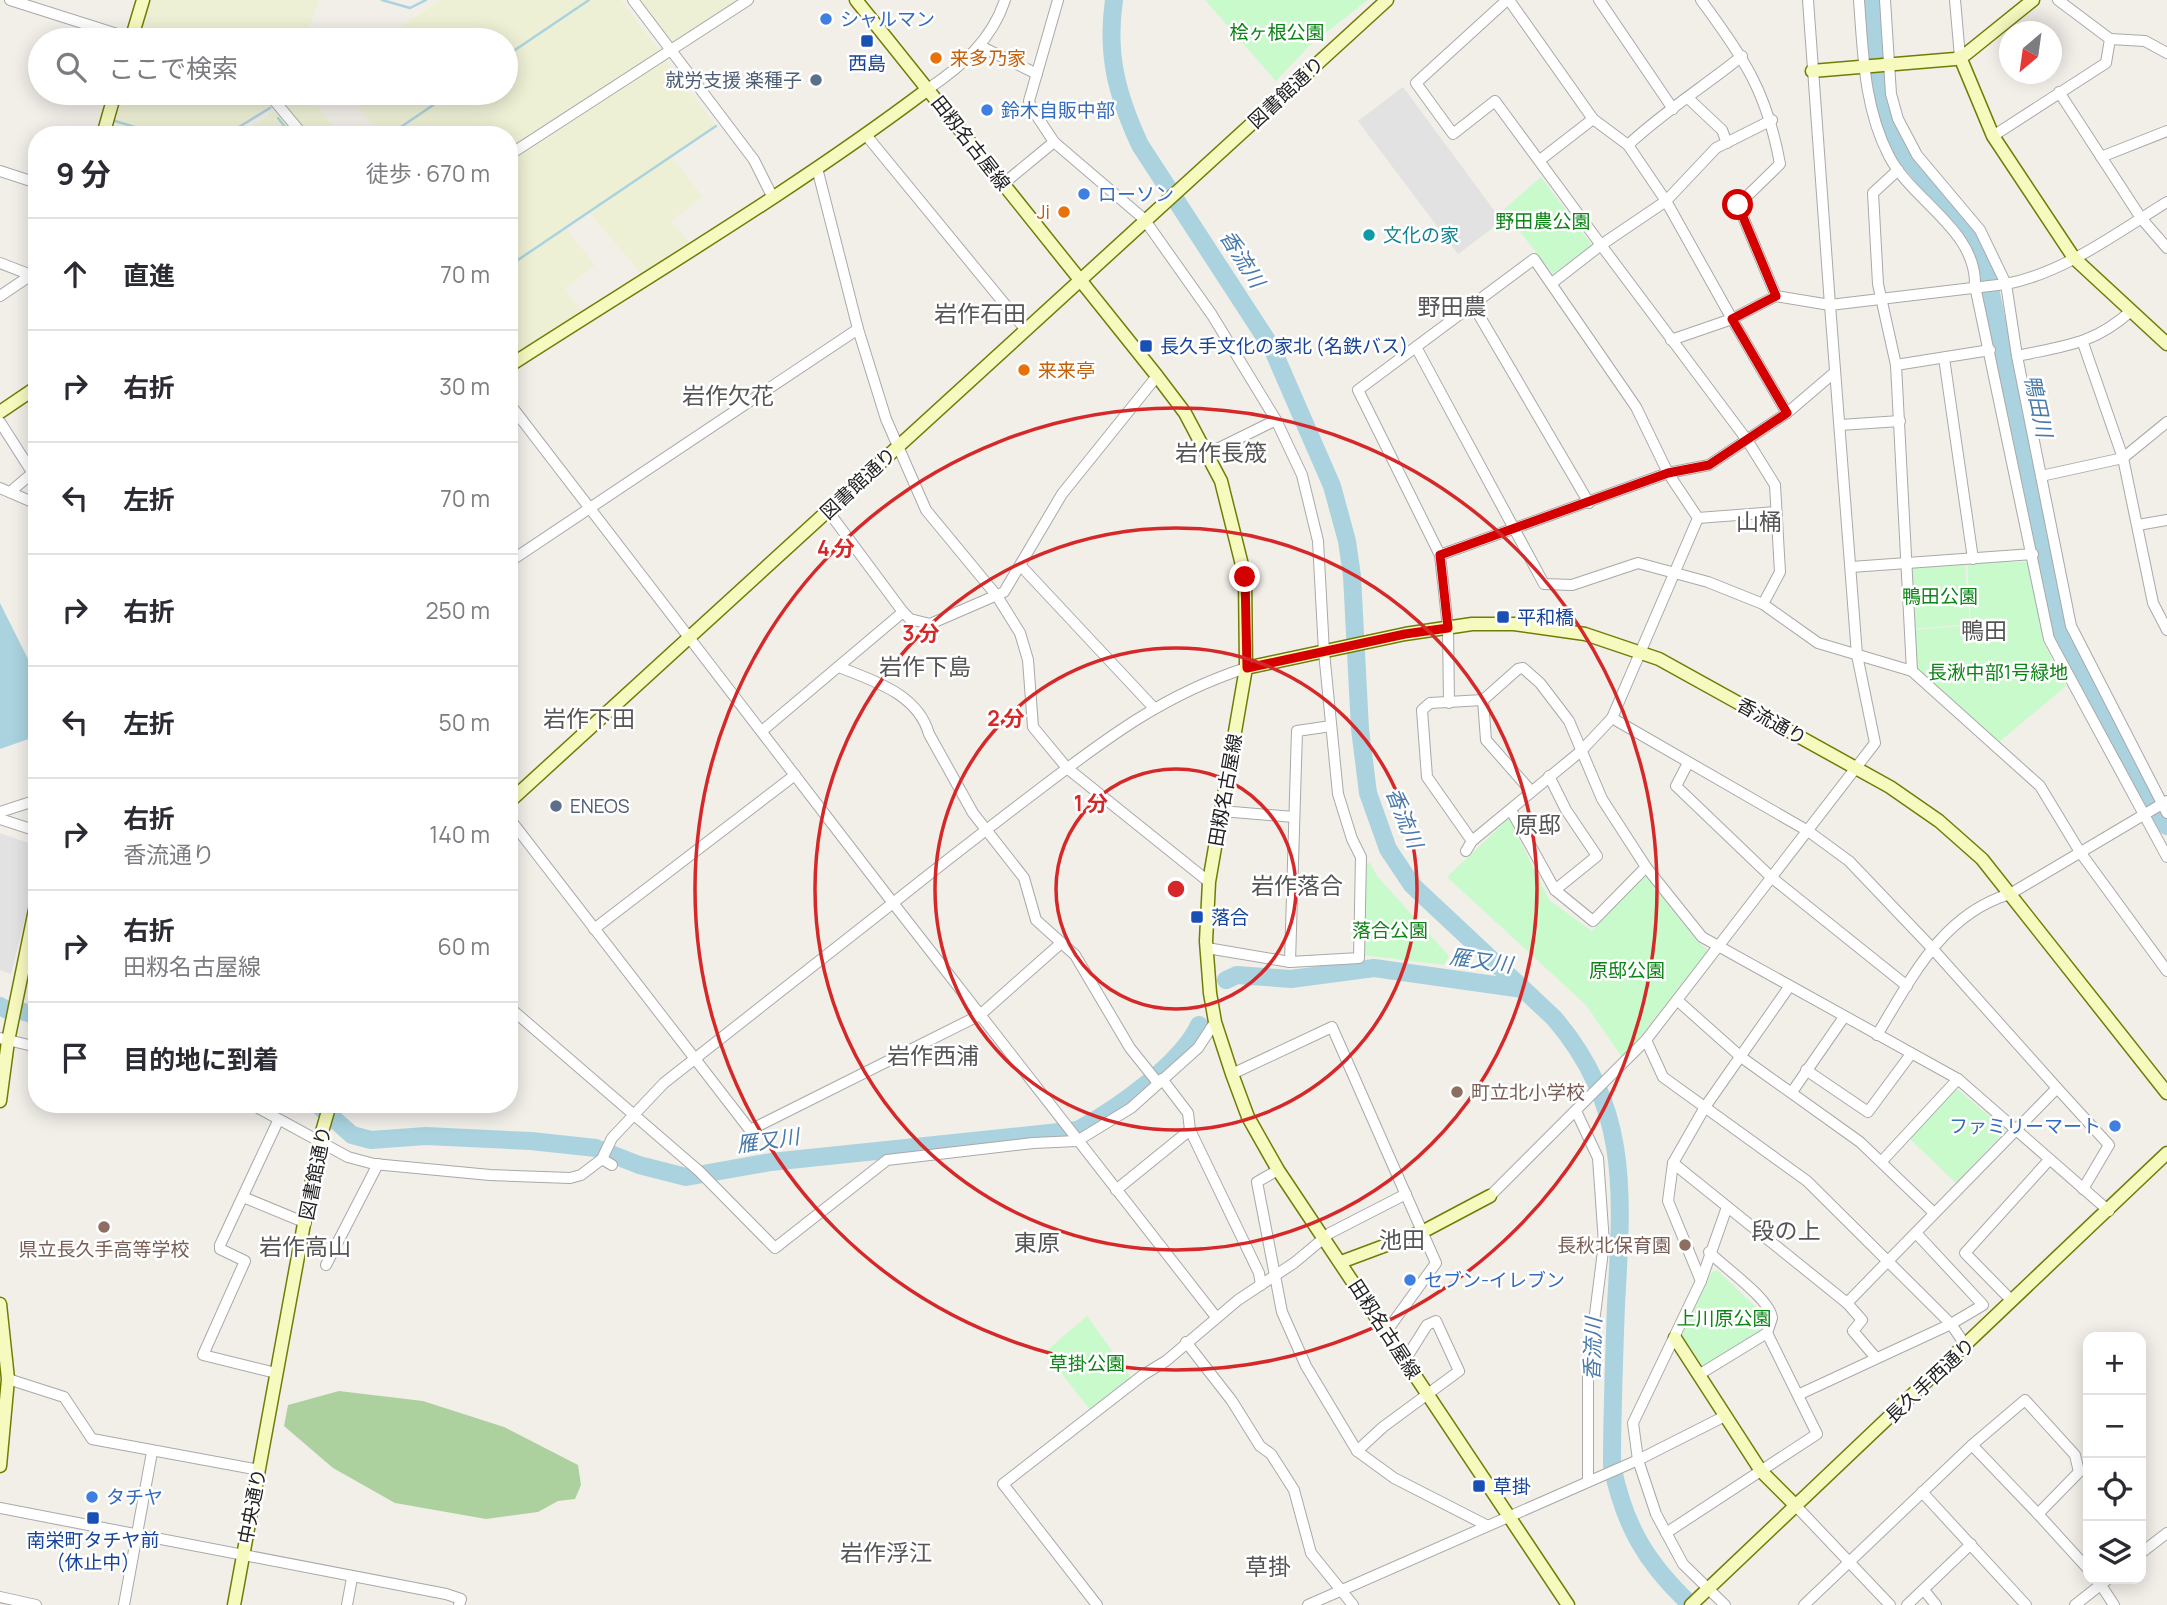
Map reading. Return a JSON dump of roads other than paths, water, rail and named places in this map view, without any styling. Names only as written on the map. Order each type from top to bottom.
[{"type":"street","points":[[10,0],[96,28]]},
{"type":"street","points":[[136,28],[143,0]]},
{"type":"street","points":[[633,0],[754,160],[773,198]]},
{"type":"street","points":[[518,149],[748,0]]},
{"type":"street","name":"田籾名古屋線","points":[[856,0],[1157,376],[1209,453],[1230,508],[1245,577],[1247,668],[1209,883],[1207,948],[1215,1022],[1248,1117],[1278,1171],[1568,1605]]},
{"type":"street","points":[[518,360],[773,198],[950,74],[980,46],[998,22],[1005,0]]},
{"type":"street","points":[[1058,0],[1029,101],[1054,142],[1144,219],[1212,315],[1276,420],[1302,475],[1318,541],[1338,794],[1352,839],[1361,857],[1359,958],[1290,961],[1207,948]]},
{"type":"street","name":"図書館通り","points":[[518,794],[1144,219],[1186,184],[1387,0]]},
{"type":"street","points":[[1763,604],[1780,572],[1775,485],[1746,440],[1495,102],[1453,134],[1416,83],[1508,0],[1593,119],[1628,145],[1666,201],[1787,413]]},
{"type":"street","points":[[1599,0],[1673,109]]},
{"type":"street","points":[[1701,0],[1742,56],[1772,120],[1780,164],[1738,205],[1776,296]]},
{"type":"street","points":[[1341,1262],[1424,1231],[1490,1196],[1646,1041],[1875,743],[1857,655],[1808,0]]},
{"type":"street","points":[[1859,0],[1873,119],[1898,170],[1959,239],[1975,268],[1975,286],[2049,639],[2167,858]]},
{"type":"street","points":[[1877,1035],[1931,947],[1996,898],[2010,894],[2144,814],[2165,806],[2071,626],[2017,355],[2006,284],[1980,230],[1908,142],[1893,107],[1885,0]]},
{"type":"street","points":[[1955,0],[1960,57],[1993,136],[2074,258],[2167,344]]},
{"type":"street","points":[[1812,71],[1960,57],[2033,0]]},
{"type":"street","points":[[2058,0],[2110,39],[2146,41],[2167,52]]},
{"type":"street","points":[[1993,136],[2106,62],[2110,39]]},
{"type":"street","points":[[980,46],[1037,74]]},
{"type":"street","points":[[1628,145],[1654,121],[1689,99],[1742,56]]},
{"type":"street","points":[[2059,92],[2141,218],[2167,248]]},
{"type":"street","points":[[1689,99],[1722,130],[1727,143]]},
{"type":"street","points":[[106,126],[112,105]]},
{"type":"street","points":[[278,105],[296,126]]},
{"type":"street","points":[[1540,160],[1593,119]]},
{"type":"street","points":[[1552,283],[1601,245],[1666,201],[1716,148],[1772,120]]},
{"type":"street","points":[[2101,157],[2167,131]]},
{"type":"street","points":[[866,135],[1026,330]]},
{"type":"street","points":[[1003,184],[1054,142]]},
{"type":"street","points":[[817,168],[858,328],[886,419],[926,510],[1010,614],[1024,646],[1033,727],[1068,768],[1209,883]]},
{"type":"street","points":[[1898,170],[1873,193],[1878,284],[1896,365],[1912,671]]},
{"type":"street","points":[[0,171],[28,180]]},
{"type":"street","points":[[1671,340],[1732,319],[1776,296],[1829,304],[2021,281],[2074,258],[2167,202]]},
{"type":"street","points":[[1449,703],[1448,628],[1440,555],[1358,390],[1534,259],[1636,407],[1668,473],[1698,518]]},
{"type":"street","points":[[0,263],[28,271]]},
{"type":"street","points":[[0,296],[28,277]]},
{"type":"street","points":[[1473,305],[1589,503]]},
{"type":"street","points":[[2017,355],[2083,343],[2118,323],[2131,311]]},
{"type":"street","points":[[518,556],[858,328]]},
{"type":"street","points":[[2083,343],[2123,458],[2152,603],[2167,631]]},
{"type":"street","points":[[1416,347],[1544,584],[1572,586],[1638,563],[1708,582],[1763,604],[1818,643],[1912,671],[2040,786],[2080,852],[2167,971]]},
{"type":"street","points":[[1896,365],[1990,351]]},
{"type":"street","points":[[1944,358],[1973,559]]},
{"type":"street","points":[[1440,555],[1514,526],[1589,503],[1668,473],[1701,468],[1787,413],[1835,372]]},
{"type":"street","points":[[828,511],[910,619],[930,624],[1004,592],[1062,494],[1157,376]]},
{"type":"street","points":[[0,412],[28,393]]},
{"type":"street","points":[[518,415],[1062,1122],[1216,1317]]},
{"type":"street","points":[[1209,453],[1276,420]]},
{"type":"street","points":[[1840,425],[1900,421]]},
{"type":"street","points":[[0,422],[28,460]]},
{"type":"street","points":[[2041,476],[2123,458],[2167,422]]},
{"type":"street","points":[[5,490],[28,475]]},
{"type":"street","points":[[5,490],[28,500]]},
{"type":"street","points":[[1698,518],[1776,512]]},
{"type":"street","points":[[1466,851],[1472,842],[1581,751],[1612,718],[1698,518]]},
{"type":"street","points":[[2138,525],[2167,520]]},
{"type":"street","points":[[1851,567],[2033,554]]},
{"type":"street","points":[[1021,566],[1153,707]]},
{"type":"street","points":[[762,731],[904,612]]},
{"type":"street","name":"香流通り","points":[[1247,668],[1376,640],[1448,628],[1514,624],[1585,634],[1659,659],[1856,768],[1939,821],[1982,859],[2167,1093]]},
{"type":"street","points":[[839,667],[897,691],[925,720],[929,734],[986,830],[1024,878],[1036,920],[1075,955],[1130,1048],[1188,1113],[1190,1130],[1259,1273],[1261,1285]]},
{"type":"street","points":[[265,1113],[348,1157],[378,1164],[490,1175],[570,1178],[581,1175],[605,1161],[608,1146],[634,1113],[694,1058],[1103,740],[1153,707],[1207,681],[1247,668]]},
{"type":"street","points":[[1472,842],[1427,777],[1422,710],[1430,703],[1483,700],[1518,669],[1523,668],[1540,683],[1569,721],[1602,799],[1646,867],[1702,937],[1717,948],[1958,1079],[2109,1211]]},
{"type":"street","points":[[1483,700],[1486,740],[1531,791]]},
{"type":"street","points":[[1612,718],[1808,831],[1849,861],[1931,947],[2109,1145],[2083,1189]]},
{"type":"street","points":[[1290,961],[1297,731],[1331,726]]},
{"type":"street","points":[[1688,763],[1676,786],[1771,877],[1907,986]]},
{"type":"street","points":[[594,929],[795,775]]},
{"type":"street","points":[[1549,776],[1566,810],[1598,856],[1555,890]]},
{"type":"street","points":[[0,812],[28,803]]},
{"type":"street","points":[[1511,810],[1555,890],[1592,921],[1646,867]]},
{"type":"street","points":[[1221,811],[1294,817]]},
{"type":"street","points":[[0,820],[28,828]]},
{"type":"street","points":[[518,830],[750,1130],[980,1015],[1060,944]]},
{"type":"street","points":[[0,1101],[4,1040],[28,938]]},
{"type":"street","points":[[1701,1281],[1668,1201],[1674,1163],[1705,1107],[1789,987]]},
{"type":"street","points":[[1678,1000],[1741,1057],[1792,1092],[1882,1161],[1934,1213]]},
{"type":"street","points":[[518,1015],[702,1174],[775,1248],[887,1160],[1033,1143],[1077,1141],[1120,1116],[1198,1048],[1215,1022]]},
{"type":"street","points":[[1792,1092],[1844,1017]]},
{"type":"street","points":[[1232,1074],[1332,1027],[1436,1263],[1386,1332]]},
{"type":"street","points":[[4,1040],[28,1045]]},
{"type":"street","points":[[1646,1041],[1663,1077],[1807,1181],[1951,1324],[1966,1346]]},
{"type":"street","points":[[1806,1070],[1868,1112],[1912,1054]]},
{"type":"street","points":[[1882,1161],[1958,1079]]},
{"type":"street","points":[[1847,1303],[2057,1088]]},
{"type":"street","points":[[1580,1108],[1598,1158],[1604,1243],[1588,1370],[1590,1480]]},
{"type":"street","name":"図書館通り","points":[[271,1407],[275,1373],[306,1223],[319,1142],[327,1113]]},
{"type":"street","points":[[275,1373],[203,1355],[245,1261],[220,1249],[220,1245],[278,1121]]},
{"type":"street","points":[[1116,1189],[1190,1130]]},
{"type":"street","name":"長久手西通り","points":[[1691,1605],[2109,1211],[2167,1153]]},
{"type":"street","points":[[2012,1301],[1965,1253],[2049,1160]]},
{"type":"street","points":[[1674,1163],[1847,1303],[1863,1320],[1853,1331],[1876,1358]]},
{"type":"street","points":[[326,1265],[378,1164]]},
{"type":"street","points":[[1278,1171],[1257,1182],[1282,1312],[1306,1366],[1357,1451],[1394,1478],[1486,1525]]},
{"type":"street","points":[[1097,1605],[1003,1484],[1143,1375],[1166,1361],[1216,1317],[1276,1276],[1330,1233],[1406,1194]]},
{"type":"street","points":[[243,1197],[306,1223]]},
{"type":"street","points":[[1725,1605],[1705,1591],[1683,1564],[1666,1533],[1635,1460],[1633,1423],[1701,1281],[1727,1207]]},
{"type":"street","points":[[1800,1394],[1951,1324],[1983,1305],[1916,1233]]},
{"type":"street","points":[[1666,1533],[1817,1434],[1800,1394],[1767,1334],[1772,1314],[1760,1296],[1731,1274],[1709,1252]]},
{"type":"street","points":[[0,1304],[8,1380],[0,1466]]},
{"type":"street","points":[[1357,1451],[1383,1427],[1460,1371],[1436,1321],[1427,1325],[1405,1360]]},
{"type":"street","points":[[1700,1374],[1767,1334]]},
{"type":"street","points":[[1675,1338],[1761,1471],[1890,1605]]},
{"type":"street","points":[[1186,1342],[1232,1401],[1260,1446],[1271,1454],[1294,1490],[1311,1553],[1353,1605]]},
{"type":"street","points":[[8,1380],[64,1397],[92,1439],[259,1470]]},
{"type":"street","points":[[1804,1605],[1972,1445],[2025,1400],[2075,1455],[2079,1472],[2038,1514]]},
{"type":"street","name":"中央通り","points":[[234,1605],[271,1407]]},
{"type":"street","points":[[1308,1605],[1635,1460],[1725,1416]]},
{"type":"street","points":[[1972,1445],[2083,1564]]},
{"type":"street","points":[[124,1605],[152,1452]]},
{"type":"street","points":[[1922,1492],[2026,1605]]},
{"type":"street","points":[[0,1508],[138,1533],[242,1557],[446,1594],[461,1599],[459,1605]]},
{"type":"street","points":[[2146,1549],[2167,1533]]},
{"type":"street","points":[[1907,1605],[1971,1544]]},
{"type":"street","points":[[347,1605],[352,1578]]},
{"type":"street","points":[[2075,1605],[2098,1584]]},
{"type":"street","points":[[2104,1584],[2114,1605]]},
{"type":"street","points":[[1924,1590],[1936,1605]]},
{"type":"street","points":[[0,1597],[36,1605]]},
{"type":"water","points":[[0,603],[28,659],[28,739],[0,749]]},
{"type":"waterway","points":[[382,0],[410,8],[426,0]]},
{"type":"waterway","points":[[518,48],[589,0]]},
{"type":"waterway","name":"香流川","points":[[1114,0],[1111,39],[1115,74],[1125,109],[1140,145],[1272,348],[1332,486],[1347,541],[1352,576],[1360,729],[1368,793],[1388,849],[1412,885],[1554,1018],[1579,1052],[1597,1085],[1609,1119],[1619,1190],[1612,1465],[1623,1506],[1639,1542],[1661,1574],[1691,1605]]},
{"type":"waterway","name":"鴨田川","points":[[1871,0],[1877,75],[1891,138],[1972,240],[1987,274],[2062,634],[2167,826]]},
{"type":"waterway","points":[[402,126],[433,105]]},
{"type":"waterway","points":[[241,126],[270,108]]},
{"type":"waterway","points":[[278,118],[284,126]]},
{"type":"waterway","points":[[115,121],[131,126]]},
{"type":"waterway","points":[[518,260],[716,126]]},
{"type":"waterway","name":"雁又川","points":[[1226,980],[1237,975],[1291,979],[1374,968],[1523,989]]},
{"type":"waterway","name":"雁又川","points":[[0,1006],[7,1010]]},
{"type":"waterway","name":"雁又川","points":[[24,1012],[28,1013]]},
{"type":"waterway","name":"雁又川","points":[[327,1113],[352,1135],[371,1140],[426,1136],[531,1141],[596,1148],[639,1165],[686,1177],[771,1162],[1078,1130],[1128,1098],[1163,1070],[1178,1055],[1199,1025]]},
{"type":"place","name":"シャルマン","points":[[826,19]]},
{"type":"place","name":"西島","points":[[867,41]]},
{"type":"place","name":"来多乃家","points":[[936,58]]},
{"type":"place","name":"就労支援 楽種子","points":[[816,80]]},
{"type":"place","name":"鈴木自販中部","points":[[987,110]]},
{"type":"place","name":"ローソン","points":[[1084,194]]},
{"type":"place","name":"Ji","points":[[1064,212]]},
{"type":"place","name":"文化の家","points":[[1369,235]]},
{"type":"place","name":"長久手文化の家北 (名鉄バス)","points":[[1146,346]]},
{"type":"place","name":"来来亭","points":[[1024,370]]},
{"type":"place","name":"平和橋","points":[[1503,617]]},
{"type":"place","name":"ENEOS","points":[[556,806]]},
{"type":"place","name":"落合","points":[[1197,917]]},
{"type":"place","name":"町立北小学校","points":[[1457,1092]]},
{"type":"place","name":"ファミリーマート","points":[[2115,1126]]},
{"type":"place","name":"県立長久手高等学校","points":[[104,1227]]},
{"type":"place","name":"長秋北保育園","points":[[1685,1245]]},
{"type":"place","name":"セブン-イレブン","points":[[1410,1280]]},
{"type":"place","name":"草掛","points":[[1479,1486]]},
{"type":"place","name":"タチヤ","points":[[92,1497]]},
{"type":"place","name":"南栄町タチヤ前 (休止中)","points":[[93,1518]]},
{"type":"district","name":"野田農","points":[[1452,307]]},
{"type":"district","name":"岩作石田","points":[[980,314]]},
{"type":"district","name":"岩作欠花","points":[[728,396]]},
{"type":"district","name":"岩作長筬","points":[[1221,453]]},
{"type":"district","name":"山桶","points":[[1759,522]]},
{"type":"district","name":"鴨田","points":[[1984,631]]},
{"type":"district","name":"岩作下島","points":[[925,667]]},
{"type":"district","name":"岩作下田","points":[[589,719]]},
{"type":"district","name":"原邸","points":[[1538,825]]},
{"type":"district","name":"岩作落合","points":[[1297,886]]},
{"type":"district","name":"岩作西浦","points":[[933,1056]]},
{"type":"district","name":"段の上","points":[[1786,1231]]},
{"type":"district","name":"池田","points":[[1402,1240]]},
{"type":"district","name":"東原","points":[[1037,1243]]},
{"type":"district","name":"岩作高山","points":[[305,1247]]},
{"type":"district","name":"岩作浮江","points":[[886,1553]]},
{"type":"district","name":"草掛","points":[[1268,1567]]},
{"type":"park label","name":"桧ヶ根公園","points":[[1277,32]]},
{"type":"park label","name":"野田農公園","points":[[1543,221]]},
{"type":"park label","name":"鴨田公園","points":[[1940,596]]},
{"type":"park label","name":"長湫中部1号緑地","points":[[1998,672]]},
{"type":"park label","name":"落合公園","points":[[1390,930]]},
{"type":"park label","name":"原邸公園","points":[[1627,970]]},
{"type":"park label","name":"上川原公園","points":[[1724,1318]]},
{"type":"park label","name":"草掛公園","points":[[1087,1363]]}]
